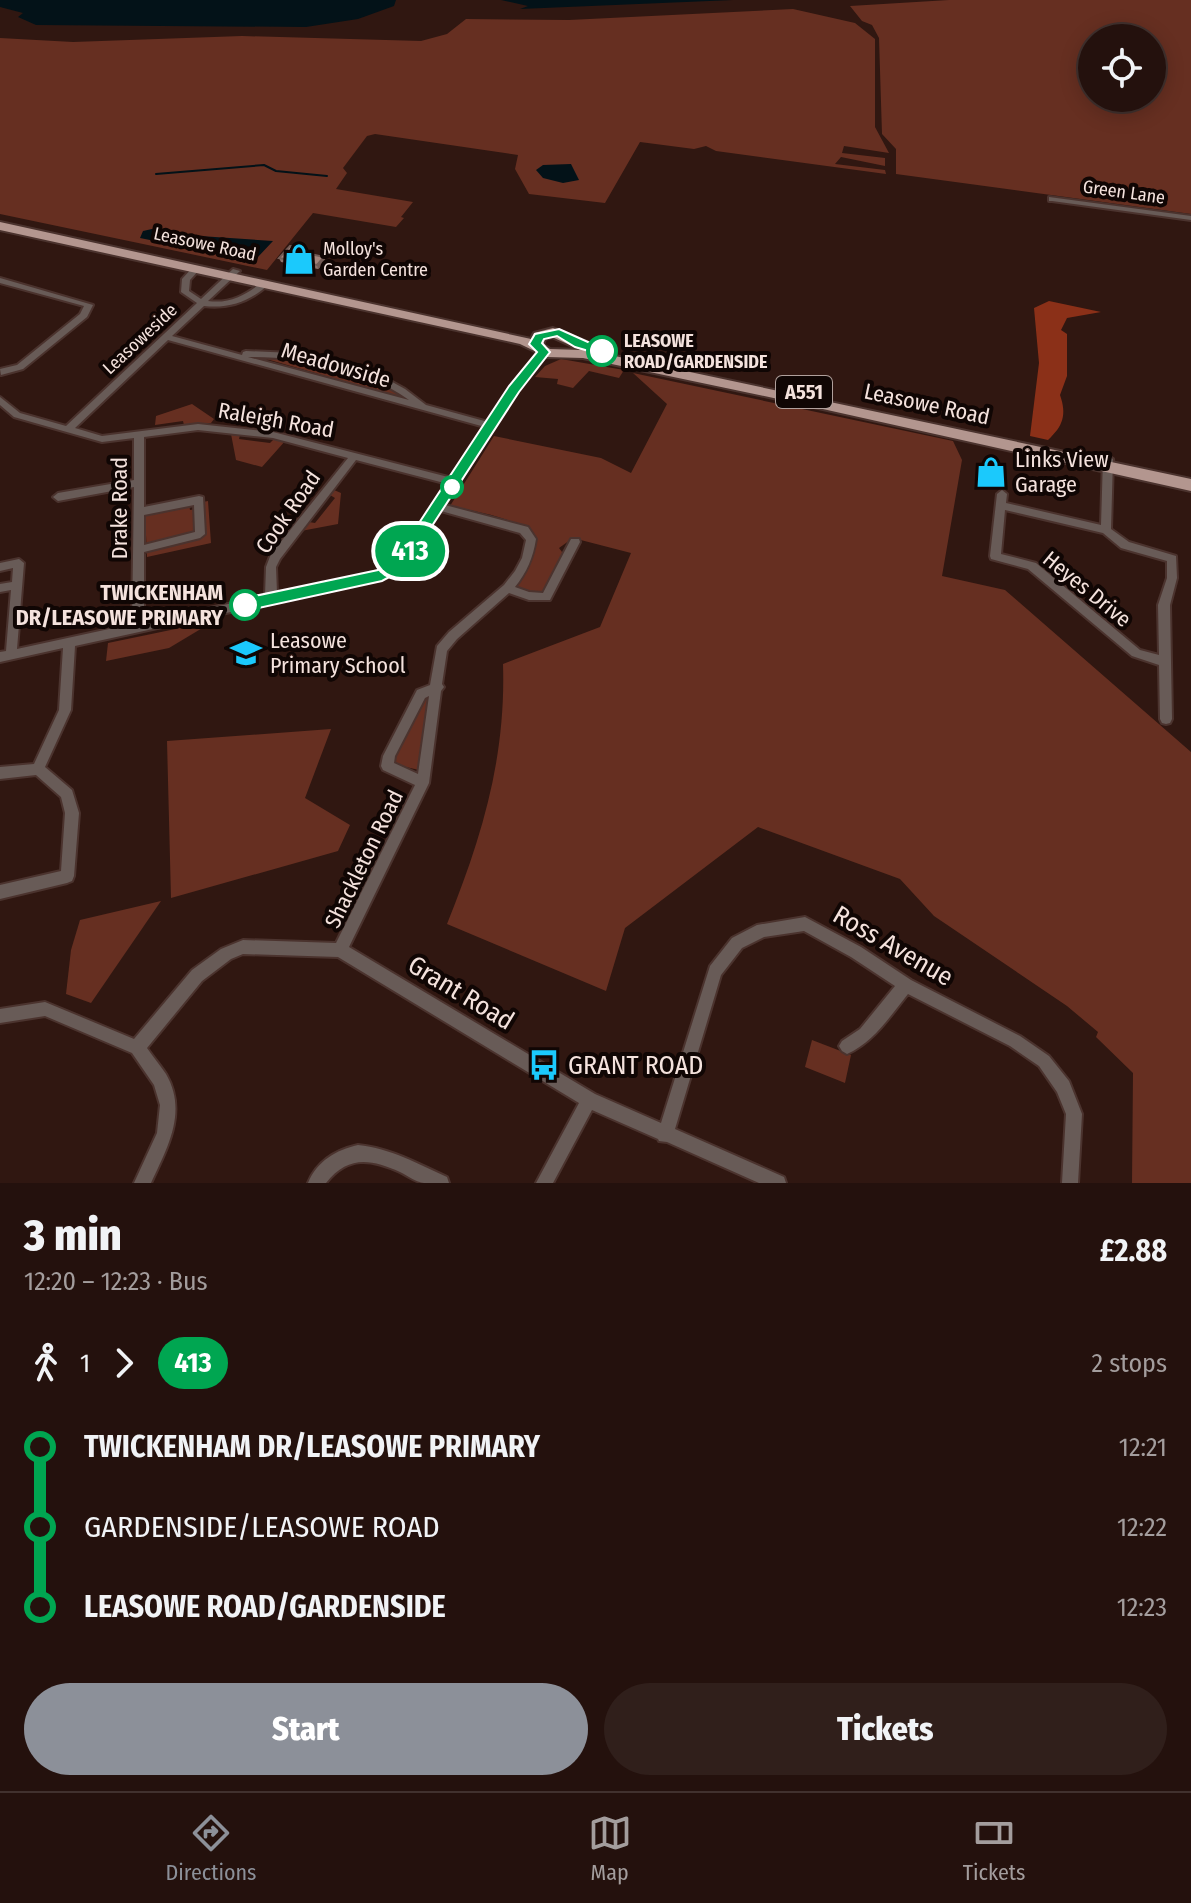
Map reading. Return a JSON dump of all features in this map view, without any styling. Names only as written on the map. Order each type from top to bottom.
[{"type":"main road","name":"Leasowe Road","points":[[0,219],[234,274],[515,332],[546,346]]},
{"type":"main road","name":"Leasowe Road","points":[[0,226],[196,269],[234,274],[265,284],[546,346],[1108,463],[1191,477]]},
{"type":"main road","name":"Leasowe Road","points":[[546,346],[559,332],[587,348],[1108,463],[1191,485]]},
{"type":"main road","points":[[546,346],[568,347],[570,339]]},
{"type":"street","name":"Green Lane","points":[[1052,199],[1191,218]]},
{"type":"street","name":"Leasowe Road","points":[[196,269],[186,279],[185,292],[202,303],[239,301],[265,284]]},
{"type":"street","name":"Leasoweside","points":[[67,430],[234,274]]},
{"type":"street","points":[[0,280],[89,305],[84,315],[20,367],[0,373],[1,359]]},
{"type":"street","name":"Meadowside","points":[[166,337],[491,426]]},
{"type":"street","points":[[0,567],[19,563],[5,656],[382,575],[399,565],[440,507],[533,361],[546,346]]},
{"type":"street","name":"Meadowside","points":[[234,354],[292,355],[340,365],[406,393],[428,410]]},
{"type":"street","name":"Raleigh Road","points":[[0,401],[17,415],[102,439],[139,437],[198,427],[230,430],[287,438],[455,482]]},
{"type":"street","name":"Drake Road","points":[[138,628],[139,437]]},
{"type":"street","name":"Cook Road","points":[[271,599],[271,567],[275,557],[355,455]]},
{"type":"street","points":[[1106,530],[1108,463]]},
{"type":"street","points":[[58,497],[139,483]]},
{"type":"street","points":[[138,550],[200,534],[199,500],[139,512]]},
{"type":"street","name":"Heyes Drive","points":[[1165,662],[1136,653],[1032,566],[995,556],[1002,500],[1106,530],[1125,545],[1172,559],[1172,578],[1164,605],[1165,662],[1166,719]]},
{"type":"street","name":"Shackleton Road","points":[[340,950],[423,783],[438,687],[438,663],[449,638],[509,589],[530,550],[531,539],[524,530],[440,507]]},
{"type":"street","points":[[509,589],[529,596],[546,597],[575,542]]},
{"type":"street","points":[[0,588],[17,585]]},
{"type":"street","points":[[38,769],[65,710],[69,643]]},
{"type":"street","points":[[423,783],[387,766],[389,756],[421,694],[438,687]]},
{"type":"street","points":[[0,773],[38,769],[67,794],[72,813],[67,876],[0,892]]},
{"type":"street","name":"Ross Avenue","points":[[665,1135],[715,971],[737,943],[762,930],[805,924],[906,985],[972,1017],[1044,1061],[1063,1087],[1074,1114],[1070,1183]]},
{"type":"street","name":"Grant Road","points":[[137,1048],[207,965],[228,951],[243,947],[340,950],[589,1100],[778,1183]]},
{"type":"street","points":[[847,1046],[865,1034],[906,985]]},
{"type":"street","points":[[0,1016],[45,1009],[137,1048],[161,1081],[168,1105],[165,1134],[142,1183]]},
{"type":"street","points":[[544,1183],[589,1100]]},
{"type":"street","points":[[316,1183],[326,1166],[351,1152],[373,1154],[441,1183]]},
{"type":"shaded area","points":[[0,0],[396,0],[394,6],[358,19],[306,27],[36,25],[18,17],[23,13],[0,7]]},
{"type":"shaded area","points":[[501,0],[733,0],[520,9],[528,6]]},
{"type":"shaded area","points":[[949,0],[1191,0],[1191,214],[896,174],[896,149],[882,134],[879,38],[872,25],[862,21],[850,6]]},
{"type":"shaded area","points":[[793,9],[855,23],[875,39],[875,127],[889,153],[844,146],[842,153],[885,158],[885,166],[841,157],[835,164],[885,170],[886,174],[716,151],[706,146],[694,149],[640,142],[605,203],[529,194],[515,169],[518,155],[375,134],[367,136],[343,168],[347,173],[336,189],[413,202],[401,217],[404,218],[396,227],[313,213],[267,270],[0,214],[0,38],[73,42],[242,36],[421,41],[447,34],[466,19],[569,20]]},
{"type":"shaded area","points":[[571,164],[579,180],[563,183],[543,178],[536,170],[543,165]]},
{"type":"shaded area","points":[[152,229],[170,234],[273,241],[257,258],[232,260],[220,254],[140,238],[143,231]]},
{"type":"shaded area","points":[[1049,301],[1101,312],[1067,318],[1061,330],[1067,334],[1067,376],[1060,395],[1063,414],[1060,425],[1048,440],[1030,436],[1039,363],[1034,308]]},
{"type":"shaded area","points":[[256,356],[334,367],[406,396],[405,399]]},
{"type":"shaded area","points":[[561,359],[624,370],[619,378],[589,371],[573,388],[557,384],[558,379],[535,377],[545,366]]},
{"type":"shaded area","points":[[633,373],[953,441],[962,460],[942,576],[1005,590],[1191,752],[1191,1183],[1132,1183],[1133,1073],[1096,1037],[1098,1032],[1067,1006],[934,916],[900,879],[758,827],[625,928],[606,991],[447,924],[481,828],[496,765],[503,699],[503,664],[600,627],[631,553],[573,538],[559,548],[565,556],[546,591],[532,594],[516,588],[535,547],[534,538],[527,530],[502,518],[450,506],[494,436],[601,458],[631,473],[667,404]]},
{"type":"shaded area","points":[[192,404],[214,419],[211,423],[184,425],[183,421],[155,425],[156,416]]},
{"type":"shaded area","points":[[231,434],[240,435],[239,439],[270,443],[274,439],[286,440],[262,467],[236,460]]},
{"type":"shaded area","points":[[334,490],[341,493],[338,524],[301,531],[309,522],[315,523],[335,498],[330,495]]},
{"type":"shaded area","points":[[208,501],[211,543],[147,557],[145,513],[189,504],[190,510],[203,508],[203,502]]},
{"type":"shaded area","points":[[214,621],[169,648],[106,661],[108,643]]},
{"type":"shaded area","points":[[423,697],[429,698],[419,770],[393,764],[394,757]]},
{"type":"shaded area","points":[[331,729],[305,798],[350,825],[338,851],[171,898],[167,741]]},
{"type":"shaded area","points":[[161,901],[91,1003],[66,994],[71,950],[80,920]]},
{"type":"shaded area","points":[[812,1040],[851,1055],[845,1083],[805,1067]]},
{"type":"building","points":[[290,246],[304,248],[301,252],[324,257],[317,265],[279,258]]},
{"type":"waterway","points":[[156,174],[264,165],[276,171],[327,176]]},
{"type":"bus line","name":"413","points":[[245,605],[382,575],[399,565],[440,507],[533,361],[544,352],[536,344],[539,336],[559,332],[579,345],[602,351]]},
{"type":"place","name":"Molloy's Garden Centre","points":[[299,259]]},
{"type":"place","name":"LEASOWE ROAD/GARDENSIDE","points":[[602,351]]},
{"type":"place","name":"Links View Garage","points":[[991,472]]},
{"type":"place","name":"TWICKENHAM DR/LEASOWE PRIMARY","points":[[245,605]]},
{"type":"place","name":"Leasowe Primary School","points":[[246,653]]},
{"type":"place","name":"GRANT ROAD","points":[[544,1065]]}]
